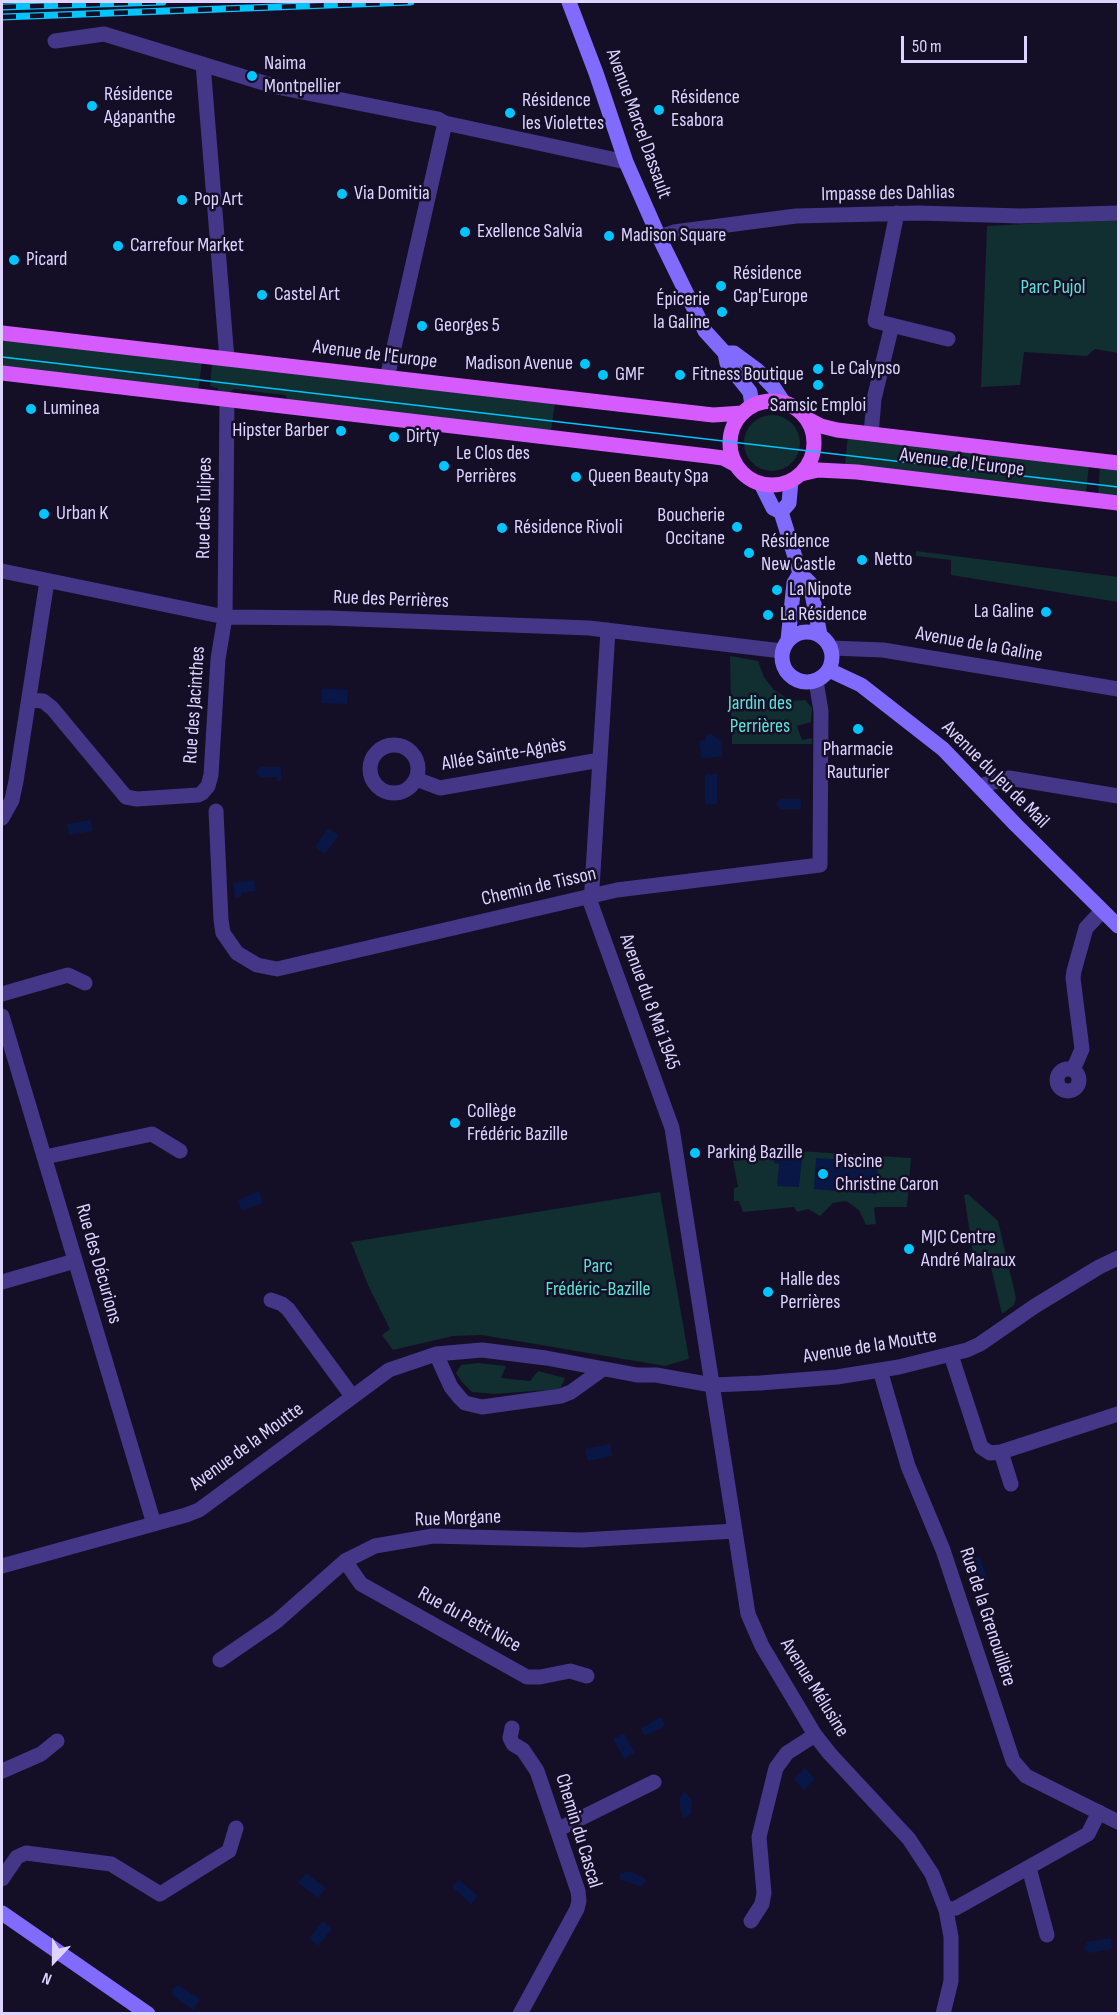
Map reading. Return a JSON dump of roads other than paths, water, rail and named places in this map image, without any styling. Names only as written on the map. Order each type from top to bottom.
[{"type":"main road","name":"Avenue de l'Europe","points":[[2,333],[712,415],[748,410]]},
{"type":"main road","points":[[2,373],[723,458],[736,465],[751,480],[761,484],[782,484],[796,477],[809,464],[814,443],[812,430],[806,418],[796,409],[784,403],[768,402],[748,410],[733,428],[730,442],[736,465]]},
{"type":"main road","name":"Avenue de l'Europe","points":[[806,418],[829,428],[1119,463]]},
{"type":"main road","name":"Avenue de l'Europe","points":[[796,477],[818,470],[857,472],[1119,503]]},
{"type":"street","name":"Avenue Marcel Dassault","points":[[569,2],[626,162],[659,237],[705,331],[725,353],[727,363],[750,392],[748,410]]},
{"type":"street","points":[[55,41],[104,34],[277,87],[438,119],[445,123],[626,162]]},
{"type":"street","points":[[203,64],[227,359]]},
{"type":"street","points":[[387,378],[445,123]]},
{"type":"street","points":[[897,213],[875,321],[948,339]]},
{"type":"street","name":"Impasse des Dahlias","points":[[659,237],[674,232],[796,216],[897,213],[1021,216],[1119,213]]},
{"type":"street","points":[[872,434],[874,399],[892,325]]},
{"type":"street","name":"Avenue Marcel Dassault","points":[[725,353],[734,353],[757,370],[784,403]]},
{"type":"street","name":"Rue des Tulipes","points":[[225,617],[227,399]]},
{"type":"street","points":[[781,512],[789,503],[796,477]]},
{"type":"street","points":[[761,484],[772,508],[781,512],[800,573],[810,583],[820,635],[831,648],[829,670],[816,681],[800,682],[787,673],[783,667],[794,583],[800,573]]},
{"type":"street","name":"Rue des Perrières","points":[[2,571],[225,617],[329,618],[589,628],[785,645]]},
{"type":"street","points":[[2,818],[12,800],[30,700],[47,581]]},
{"type":"street","name":"Rue des Jacinthes","points":[[30,700],[42,701],[51,708],[126,797],[137,799],[202,793],[208,786],[211,775],[218,659],[225,617]]},
{"type":"street","name":"Avenue du 8 Mai 1945","points":[[608,630],[591,904],[672,1128],[712,1385]]},
{"type":"street","points":[[785,645],[803,632],[820,635]]},
{"type":"street","name":"Avenue de la Galine","points":[[831,648],[883,650],[1119,689]]},
{"type":"street","name":"Avenue du Jeu de Mail","points":[[829,670],[861,685],[943,749],[1119,926]]},
{"type":"street","name":"Chemin de Tisson","points":[[216,812],[223,933],[237,953],[257,965],[278,969],[617,890],[820,865],[821,711],[816,681]]},
{"type":"street","name":"Allée Sainte-Agnès","points":[[416,779],[440,788],[600,760]]},
{"type":"street","points":[[979,786],[1009,778],[1119,796]]},
{"type":"street","points":[[1073,1071],[1082,1049],[1074,971],[1086,928],[1102,911]]},
{"type":"street","points":[[2,994],[68,975],[85,983]]},
{"type":"street","name":"Rue des Décurions","points":[[2,1016],[154,1524]]},
{"type":"street","points":[[45,1157],[152,1134],[180,1151]]},
{"type":"street","name":"Avenue de la Moutte","points":[[2,1566],[186,1515],[207,1504],[389,1370],[436,1354],[482,1350],[712,1385],[802,1380],[880,1370],[951,1355],[980,1344],[1035,1306],[1099,1267],[1119,1258]]},
{"type":"street","points":[[2,1282],[75,1261]]},
{"type":"street","points":[[271,1300],[288,1309],[352,1396]]},
{"type":"street","points":[[436,1354],[451,1387],[460,1398],[465,1403],[482,1407],[561,1396],[580,1386],[603,1369]]},
{"type":"street","points":[[951,1355],[981,1447],[990,1453],[1001,1452],[1119,1414]]},
{"type":"street","name":"Rue de la Grenouillère","points":[[880,1370],[908,1466],[943,1550],[1013,1761],[1026,1776],[1119,1822]]},
{"type":"street","name":"Avenue Mélusine","points":[[712,1385],[748,1614],[762,1646],[815,1735],[909,1839],[922,1855],[936,1882],[946,1910],[951,1937],[951,1982],[943,2013]]},
{"type":"street","points":[[1001,1452],[1011,1484]]},
{"type":"street","name":"Rue Morgane","points":[[220,1660],[277,1621],[345,1561],[375,1546],[433,1536],[582,1540],[735,1531]]},
{"type":"street","name":"Rue du Petit Nice","points":[[345,1561],[361,1584],[527,1677],[570,1671],[587,1676]]},
{"type":"street","name":"Chemin du Cascal","points":[[512,1728],[510,1738],[513,1744],[523,1750],[537,1771],[578,1891],[579,1901],[577,1909],[520,2013]]},
{"type":"street","points":[[751,1921],[762,1904],[764,1893],[759,1837],[776,1768],[787,1753],[815,1735]]},
{"type":"street","points":[[2,1771],[42,1754],[57,1741]]},
{"type":"street","points":[[557,1830],[654,1782]]},
{"type":"street","points":[[946,1910],[956,1908],[1088,1834],[1099,1812]]},
{"type":"street","points":[[2,1879],[17,1857],[26,1853],[111,1864],[160,1894],[229,1851],[236,1828]]},
{"type":"street","points":[[1029,1868],[1047,1935]]},
{"type":"street","points":[[2,1913],[148,2013]]},
{"type":"water","points":[[322,688],[348,690],[347,704],[321,703]]},
{"type":"water","points":[[711,734],[722,741],[722,756],[702,759],[699,741],[706,740],[706,735]]},
{"type":"water","points":[[260,767],[281,767],[281,781],[277,781],[277,777],[260,777],[256,772]]},
{"type":"water","points":[[705,774],[717,774],[717,804],[705,804]]},
{"type":"water","points":[[780,799],[801,799],[801,809],[780,809],[776,804]]},
{"type":"water","points":[[91,820],[93,831],[69,835],[67,824]]},
{"type":"water","points":[[328,828],[339,835],[325,854],[315,847]]},
{"type":"water","points":[[254,880],[256,891],[241,893],[241,897],[235,898],[233,883]]},
{"type":"water","points":[[775,1155],[802,1158],[799,1187],[777,1186],[779,1164],[774,1163]]},
{"type":"water","points":[[816,1158],[878,1162],[876,1194],[814,1189]]},
{"type":"water","points":[[259,1191],[263,1203],[242,1211],[238,1200]]},
{"type":"water","points":[[610,1444],[612,1456],[588,1461],[585,1449]]},
{"type":"water","points":[[980,1557],[988,1582],[978,1585],[971,1563],[974,1558]]},
{"type":"water","points":[[661,1717],[665,1726],[645,1736],[641,1728]]},
{"type":"water","points":[[624,1733],[635,1753],[624,1759],[613,1739]]},
{"type":"water","points":[[805,1768],[815,1779],[804,1790],[794,1779]]},
{"type":"water","points":[[685,1792],[691,1799],[692,1806],[691,1814],[684,1818],[681,1814],[679,1798]]},
{"type":"water","points":[[630,1871],[646,1879],[642,1887],[619,1879],[620,1874]]},
{"type":"water","points":[[306,1873],[326,1888],[318,1898],[298,1883]]},
{"type":"water","points":[[459,1880],[478,1896],[471,1904],[452,1887]]},
{"type":"water","points":[[323,1921],[332,1929],[318,1946],[309,1938]]},
{"type":"water","points":[[1111,1938],[1112,1949],[1089,1953],[1084,1949],[1087,1942]]},
{"type":"water","points":[[177,1986],[200,1999],[193,2010],[173,1996],[172,1989]]},
{"type":"tram line","points":[[2,357],[1118,487]]},
{"type":"railway","points":[[2,7],[163,2]]},
{"type":"railway","points":[[2,17],[411,2]]},
{"type":"place","name":"Naima Montpellier","points":[[252,76]]},
{"type":"place","name":"Résidence Agapanthe","points":[[92,106]]},
{"type":"place","name":"Résidence Esabora","points":[[659,110]]},
{"type":"place","name":"Résidence les Violettes","points":[[510,113]]},
{"type":"place","name":"Via Domitia","points":[[342,194]]},
{"type":"place","name":"Pop Art","points":[[182,200]]},
{"type":"place","name":"Exellence Salvia","points":[[465,232]]},
{"type":"place","name":"Madison Square","points":[[609,236]]},
{"type":"place","name":"Carrefour Market","points":[[118,246]]},
{"type":"place","name":"Picard","points":[[14,260]]},
{"type":"place","name":"Résidence Cap'Europe","points":[[721,286]]},
{"type":"place","name":"Castel Art","points":[[262,295]]},
{"type":"place","name":"Épicerie la Galine","points":[[722,312]]},
{"type":"place","name":"Georges 5","points":[[422,326]]},
{"type":"place","name":"Madison Avenue","points":[[585,364]]},
{"type":"place","name":"Le Calypso","points":[[818,369]]},
{"type":"place","name":"GMF","points":[[603,375]]},
{"type":"place","name":"Fitness Boutique","points":[[680,375]]},
{"type":"place","name":"Samsic Emploi","points":[[818,385]]},
{"type":"place","name":"Luminea","points":[[31,409]]},
{"type":"place","name":"Hipster Barber","points":[[341,431]]},
{"type":"place","name":"Dirty","points":[[394,437]]},
{"type":"place","name":"Le Clos des Perrières","points":[[444,466]]},
{"type":"place","name":"Queen Beauty Spa","points":[[576,477]]},
{"type":"place","name":"Urban K","points":[[44,514]]},
{"type":"place","name":"Boucherie Occitane","points":[[737,527]]},
{"type":"place","name":"Résidence Rivoli","points":[[502,528]]},
{"type":"place","name":"Résidence New Castle","points":[[749,553]]},
{"type":"place","name":"Netto","points":[[862,560]]},
{"type":"place","name":"La Nipote","points":[[777,590]]},
{"type":"place","name":"La Galine","points":[[1046,612]]},
{"type":"place","name":"La Résidence","points":[[768,615]]},
{"type":"place","name":"Pharmacie Rauturier","points":[[858,729]]},
{"type":"place","name":"Collège Frédéric Bazille","points":[[455,1123]]},
{"type":"place","name":"Parking Bazille","points":[[695,1153]]},
{"type":"place","name":"Piscine Christine Caron","points":[[823,1174]]},
{"type":"place","name":"MJC Centre André Malraux","points":[[909,1249]]},
{"type":"place","name":"Halle des Perrières","points":[[768,1292]]},
{"type":"park label","name":"Parc Pujol","points":[[1053,288]]},
{"type":"park label","name":"Jardin des Perrières","points":[[760,716]]},
{"type":"park label","name":"Parc Frédéric-Bazille","points":[[598,1278]]}]
